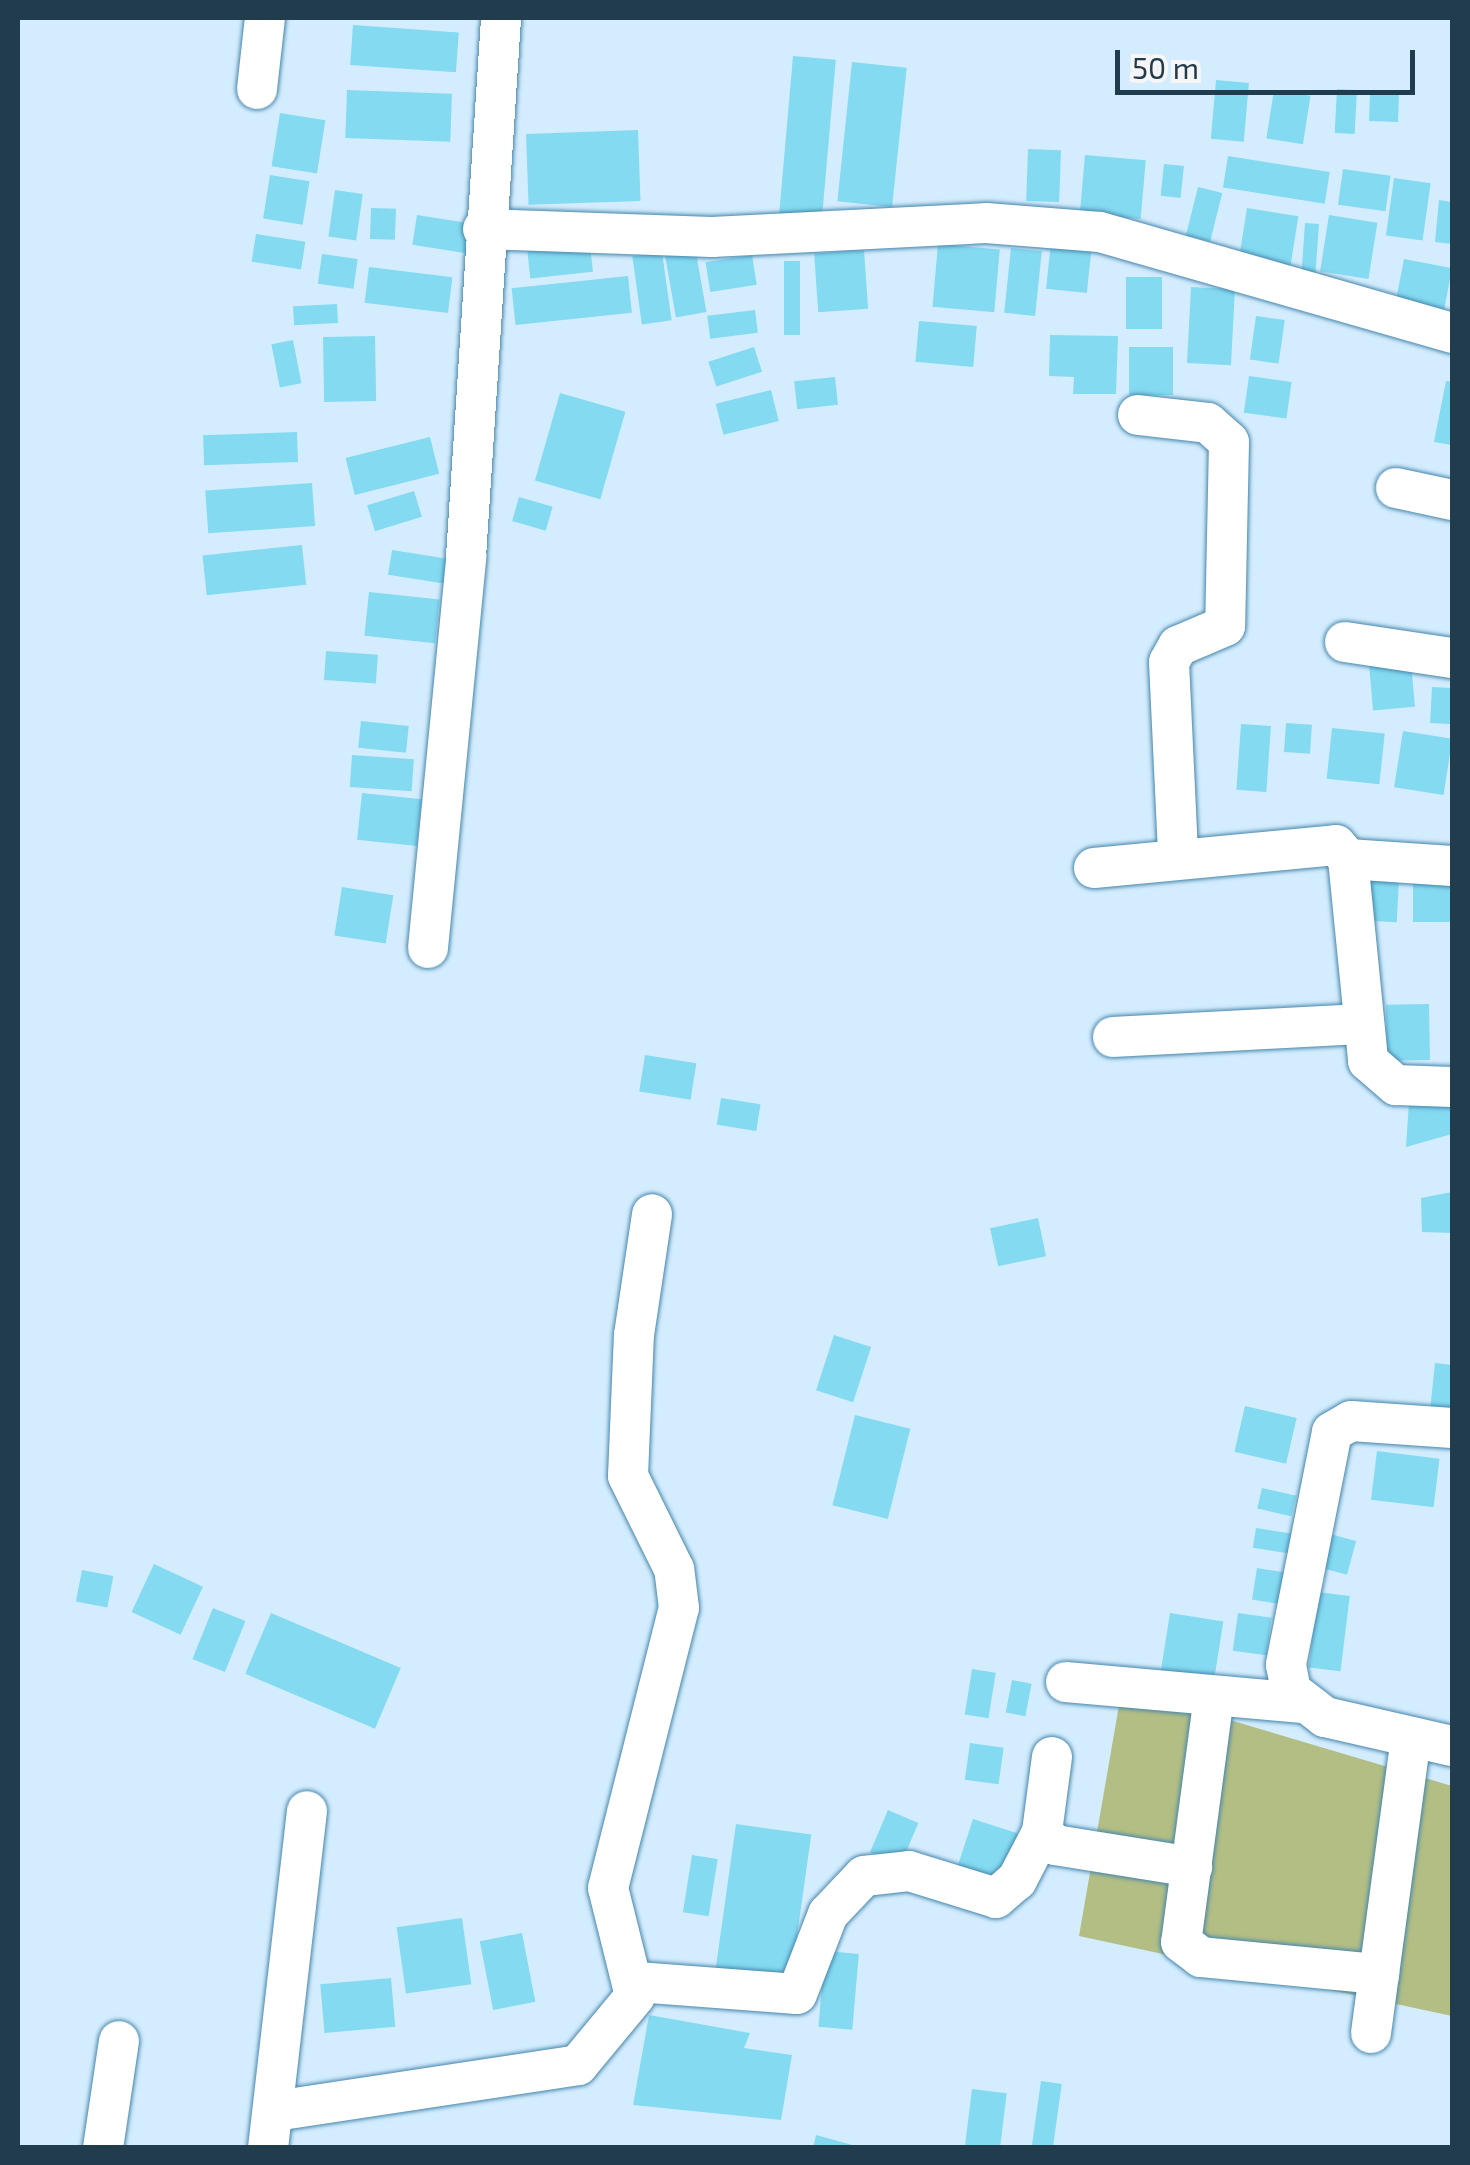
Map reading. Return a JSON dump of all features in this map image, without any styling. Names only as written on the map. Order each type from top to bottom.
[{"type":"street","points":[[256,89],[265,18]]},
{"type":"street","points":[[428,948],[466,556],[483,230],[501,18]]},
{"type":"street","points":[[483,230],[712,237],[986,223],[1100,232],[1452,333]]},
{"type":"street","points":[[1138,415],[1208,424],[1229,442],[1225,626],[1178,646],[1168,662],[1178,856]]},
{"type":"street","points":[[1396,488],[1452,500]]},
{"type":"street","points":[[1345,642],[1452,658]]},
{"type":"street","points":[[1094,868],[1178,856],[1325,844],[1348,859],[1452,866]]},
{"type":"street","points":[[1348,859],[1361,1024],[1379,1076],[1452,1087]]},
{"type":"street","points":[[1113,1037],[1361,1024]]},
{"type":"street","points":[[307,1811],[272,2129],[578,2065],[612,2034],[637,1982],[608,1888],[679,1608],[674,1569],[628,1476],[634,1334],[652,1214]]},
{"type":"street","points":[[1300,1702],[1287,1680],[1288,1652],[1332,1432],[1351,1421],[1452,1428]]},
{"type":"street","points":[[1066,1682],[1300,1702],[1411,1738],[1452,1746]]},
{"type":"street","points":[[1214,1696],[1182,1928],[1188,1951],[1379,1974]]},
{"type":"street","points":[[1371,2033],[1411,1738]]},
{"type":"street","points":[[637,1982],[797,1994],[828,1914],[864,1876],[909,1871],[996,1898],[1017,1880],[1042,1832],[1052,1757]]},
{"type":"street","points":[[1042,1832],[1068,1851],[1192,1867]]},
{"type":"street","points":[[103,2148],[119,2041]]},
{"type":"green space","points":[[1122,1688],[1452,1786],[1452,2016],[1079,1936]]},
{"type":"building","points":[[353,25],[459,32],[456,72],[350,65]]},
{"type":"building","points":[[793,56],[836,60],[821,226],[778,222]]},
{"type":"building","points":[[852,62],[907,68],[892,207],[837,201]]},
{"type":"building","points":[[1216,80],[1249,83],[1244,142],[1211,139]]},
{"type":"building","points":[[1337,89],[1357,90],[1355,134],[1335,133]]},
{"type":"building","points":[[347,90],[452,94],[450,142],[345,138]]},
{"type":"building","points":[[1274,90],[1311,96],[1303,144],[1266,138]]},
{"type":"building","points":[[1370,93],[1399,94],[1398,122],[1369,121]]},
{"type":"building","points":[[280,113],[325,120],[317,174],[272,166]]},
{"type":"building","points":[[638,130],[640,201],[529,205],[526,134]]},
{"type":"building","points":[[1028,149],[1061,150],[1059,202],[1026,201]]},
{"type":"building","points":[[1085,155],[1146,160],[1141,219],[1080,214]]},
{"type":"building","points":[[1228,156],[1330,172],[1325,204],[1223,188]]},
{"type":"building","points":[[1164,164],[1184,166],[1181,198],[1161,196]]},
{"type":"building","points":[[1343,169],[1391,176],[1386,211],[1338,205]]},
{"type":"building","points":[[270,175],[310,181],[303,225],[263,218]]},
{"type":"building","points":[[1394,178],[1431,183],[1423,241],[1386,235]]},
{"type":"building","points":[[1198,187],[1222,193],[1210,242],[1186,236]]},
{"type":"building","points":[[335,190],[363,194],[356,240],[328,237]]},
{"type":"building","points":[[1439,200],[1452,202],[1452,244],[1435,242]]},
{"type":"building","points":[[371,208],[396,209],[395,240],[370,239]]},
{"type":"building","points":[[1247,208],[1298,216],[1289,275],[1238,267]]},
{"type":"building","points":[[417,215],[477,225],[473,254],[412,245]]},
{"type":"building","points":[[1329,215],[1377,223],[1368,279],[1320,271]]},
{"type":"building","points":[[1305,223],[1319,224],[1315,278],[1301,277]]},
{"type":"building","points":[[256,234],[305,242],[301,269],[252,262]]},
{"type":"building","points":[[1051,242],[1092,246],[1087,293],[1046,289]]},
{"type":"building","points":[[590,244],[593,272],[530,278],[527,251]]},
{"type":"building","points":[[938,244],[1000,249],[994,312],[933,307]]},
{"type":"building","points":[[695,247],[706,312],[676,317],[664,252]]},
{"type":"building","points":[[1011,248],[1042,251],[1035,316],[1004,313]]},
{"type":"building","points":[[864,250],[868,309],[818,312],[814,253]]},
{"type":"building","points":[[662,252],[672,320],[642,325],[632,256]]},
{"type":"building","points":[[322,254],[358,259],[353,289],[318,284]]},
{"type":"building","points":[[752,255],[757,285],[710,292],[706,262]]},
{"type":"building","points":[[1404,259],[1452,268],[1442,319],[1394,310]]},
{"type":"building","points":[[784,261],[800,261],[800,335],[784,335]]},
{"type":"building","points":[[369,267],[452,277],[448,313],[365,303]]},
{"type":"building","points":[[628,276],[632,313],[516,325],[512,288]]},
{"type":"building","points":[[1126,277],[1162,277],[1162,329],[1126,329]]},
{"type":"building","points":[[1191,287],[1235,289],[1231,365],[1187,363]]},
{"type":"building","points":[[337,304],[338,323],[294,325],[293,306]]},
{"type":"building","points":[[755,310],[758,333],[710,339],[707,316]]},
{"type":"building","points":[[1256,316],[1285,320],[1279,364],[1250,360]]},
{"type":"building","points":[[919,321],[977,326],[973,367],[915,362]]},
{"type":"building","points":[[1050,335],[1118,336],[1116,394],[1073,394],[1074,377],[1049,376]]},
{"type":"building","points":[[375,336],[376,401],[324,402],[323,337]]},
{"type":"building","points":[[293,340],[301,383],[280,387],[271,344]]},
{"type":"building","points":[[754,347],[762,372],[716,387],[708,362]]},
{"type":"building","points":[[1129,347],[1173,347],[1173,395],[1129,395]]},
{"type":"building","points":[[1249,376],[1292,382],[1286,419],[1244,413]]},
{"type":"building","points":[[835,377],[838,405],[797,409],[794,381]]},
{"type":"building","points":[[1446,381],[1452,382],[1452,445],[1434,442]]},
{"type":"building","points":[[771,390],[779,421],[723,435],[716,404]]},
{"type":"building","points":[[560,393],[625,412],[600,499],[535,480]]},
{"type":"building","points":[[297,432],[298,462],[204,465],[203,435]]},
{"type":"building","points":[[430,437],[439,474],[355,495],[346,458]]},
{"type":"building","points":[[312,483],[315,526],[208,533],[205,490]]},
{"type":"building","points":[[414,491],[422,517],[375,531],[367,505]]},
{"type":"building","points":[[519,497],[553,507],[546,531],[512,521]]},
{"type":"building","points":[[302,545],[306,585],[207,595],[203,555]]},
{"type":"building","points":[[392,550],[449,559],[445,584],[388,575]]},
{"type":"building","points":[[369,592],[440,599],[435,643],[364,636]]},
{"type":"building","points":[[326,651],[378,655],[376,684],[324,680]]},
{"type":"building","points":[[1411,662],[1415,707],[1373,710],[1369,666]]},
{"type":"building","points":[[1432,687],[1452,688],[1450,724],[1430,723]]},
{"type":"building","points":[[361,721],[409,726],[406,753],[358,748]]},
{"type":"building","points":[[1286,723],[1312,725],[1310,754],[1284,752]]},
{"type":"building","points":[[1241,724],[1271,726],[1266,792],[1236,790]]},
{"type":"building","points":[[1332,728],[1385,734],[1379,784],[1327,779]]},
{"type":"building","points":[[1403,731],[1452,739],[1443,795],[1394,787]]},
{"type":"building","points":[[352,755],[414,759],[412,791],[350,787]]},
{"type":"building","points":[[362,793],[422,799],[417,846],[357,840]]},
{"type":"building","points":[[1357,878],[1399,880],[1397,922],[1355,920]]},
{"type":"building","points":[[1413,880],[1452,880],[1452,922],[1413,922]]},
{"type":"building","points":[[342,887],[393,895],[386,944],[334,935]]},
{"type":"building","points":[[1429,1004],[1430,1060],[1387,1061],[1386,1005]]},
{"type":"building","points":[[645,1055],[696,1063],[691,1100],[639,1092]]},
{"type":"building","points":[[721,1098],[761,1104],[756,1131],[717,1125]]},
{"type":"building","points":[[1409,1102],[1452,1105],[1452,1134],[1406,1147]]},
{"type":"building","points":[[1452,1192],[1452,1233],[1422,1232],[1421,1198]]},
{"type":"building","points":[[1038,1218],[1046,1256],[998,1266],[990,1228]]},
{"type":"building","points":[[834,1335],[871,1347],[853,1402],[816,1390]]},
{"type":"building","points":[[1435,1363],[1452,1365],[1452,1423],[1429,1420]]},
{"type":"building","points":[[1245,1406],[1297,1418],[1286,1464],[1234,1452]]},
{"type":"building","points":[[855,1415],[910,1429],[888,1519],[833,1505]]},
{"type":"building","points":[[1377,1451],[1440,1459],[1434,1507],[1371,1500]]},
{"type":"building","points":[[1262,1488],[1296,1496],[1291,1516],[1257,1508]]},
{"type":"building","points":[[1256,1528],[1293,1534],[1289,1554],[1253,1548]]},
{"type":"building","points":[[1330,1534],[1356,1541],[1347,1575],[1321,1568]]},
{"type":"building","points":[[154,1564],[203,1587],[181,1635],[132,1612]]},
{"type":"building","points":[[1257,1568],[1287,1573],[1282,1604],[1252,1600]]},
{"type":"building","points":[[82,1570],[113,1576],[107,1608],[76,1601]]},
{"type":"building","points":[[1318,1592],[1350,1596],[1340,1671],[1309,1667]]},
{"type":"building","points":[[213,1608],[245,1621],[225,1672],[192,1659]]},
{"type":"building","points":[[271,1613],[401,1668],[375,1729],[245,1674]]},
{"type":"building","points":[[1170,1613],[1223,1621],[1213,1685],[1160,1676]]},
{"type":"building","points":[[1238,1613],[1272,1618],[1266,1655],[1233,1651]]},
{"type":"building","points":[[972,1669],[996,1673],[989,1718],[965,1714]]},
{"type":"building","points":[[1012,1680],[1032,1684],[1025,1716],[1006,1712]]},
{"type":"building","points":[[970,1743],[1004,1748],[999,1784],[965,1780]]},
{"type":"building","points":[[888,1810],[918,1823],[900,1865],[870,1852]]},
{"type":"building","points":[[973,1819],[1025,1836],[1010,1884],[958,1867]]},
{"type":"building","points":[[736,1824],[811,1835],[790,1987],[715,1977]]},
{"type":"building","points":[[692,1855],[718,1859],[709,1916],[683,1912]]},
{"type":"building","points":[[462,1918],[471,1984],[406,1994],[397,1927]]},
{"type":"building","points":[[522,1933],[535,2002],[493,2010],[480,1941]]},
{"type":"building","points":[[825,1951],[859,1954],[852,2030],[818,2027]]},
{"type":"building","points":[[391,1978],[395,2027],[325,2033],[320,1984]]},
{"type":"building","points":[[649,2015],[750,2033],[744,2048],[792,2055],[781,2120],[633,2105]]},
{"type":"building","points":[[1041,2081],[1062,2084],[1053,2148],[1032,2147]]},
{"type":"building","points":[[972,2089],[1007,2093],[1000,2148],[965,2148]]},
{"type":"building","points":[[816,2135],[856,2146],[856,2148],[813,2148]]}]
